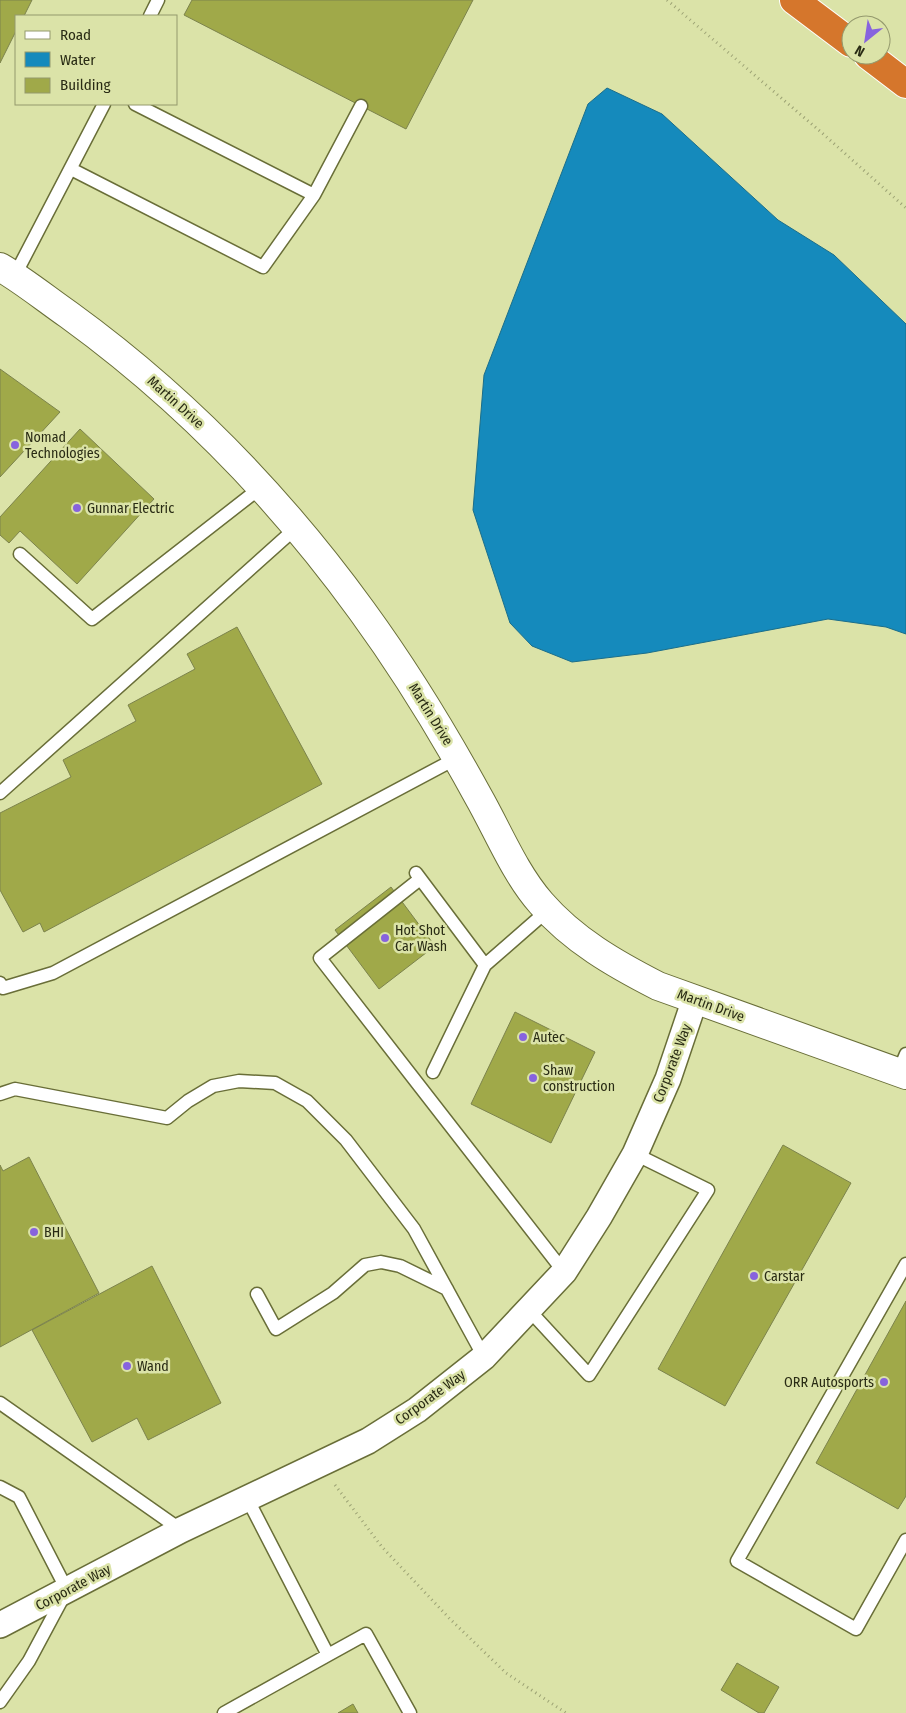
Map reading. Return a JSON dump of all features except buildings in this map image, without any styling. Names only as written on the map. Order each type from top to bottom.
[{"type":"highway","points":[[794,0],[841,35]]},
{"type":"highway","points":[[881,65],[906,84]]},
{"type":"street","name":"Martin Drive","points":[[7,271],[104,341],[164,390],[207,430],[296,527],[362,610],[431,712],[504,846],[540,902],[576,936],[622,967],[658,986],[903,1067]]},
{"type":"street","name":"Corporate Way","points":[[0,1626],[181,1530],[368,1442],[417,1410],[484,1357],[564,1272],[600,1217],[635,1154],[668,1079],[696,999]]},
{"type":"lane","points":[[150,15],[158,0]]},
{"type":"lane","points":[[7,271],[71,169],[103,105]]},
{"type":"lane","points":[[137,105],[314,195]]},
{"type":"lane","points":[[71,169],[263,267],[314,195],[361,106]]},
{"type":"lane","points":[[20,554],[92,619],[260,488]]},
{"type":"lane","points":[[0,793],[296,527]]},
{"type":"lane","points":[[0,983],[3,988],[53,972],[457,758]]},
{"type":"lane","points":[[485,965],[418,876],[320,958],[564,1272]]},
{"type":"lane","points":[[433,1072],[485,965],[548,910]]},
{"type":"lane","points":[[0,1094],[15,1089],[167,1118],[188,1101],[213,1086],[240,1081],[275,1083],[307,1101],[346,1140],[414,1229],[484,1357]]},
{"type":"lane","points":[[529,1310],[589,1375],[708,1190],[635,1154]]},
{"type":"lane","points":[[257,1294],[276,1329],[333,1293],[366,1265],[381,1262],[400,1266],[447,1289]]},
{"type":"lane","points":[[906,1264],[737,1561],[856,1629],[906,1540]]},
{"type":"lane","points":[[0,1403],[181,1530]]},
{"type":"lane","points":[[0,1487],[19,1497],[67,1590],[28,1661],[0,1702]]},
{"type":"lane","points":[[247,1498],[328,1655]]},
{"type":"lane","points":[[224,1713],[366,1634],[410,1713]]},
{"type":"path","points":[[667,0],[821,132],[906,208]]},
{"type":"path","points":[[322,1462],[341,1495],[382,1547],[450,1619],[506,1673],[566,1713]]},
{"type":"water","points":[[607,88],[662,114],[778,220],[834,255],[906,324],[906,634],[886,627],[828,619],[647,653],[572,662],[532,646],[510,623],[473,510],[484,375],[588,104]]},
{"type":"place","name":"Nomad Technologies","points":[[15,445]]},
{"type":"place","name":"Gunnar Electric","points":[[77,508]]},
{"type":"place","name":"Hot Shot Car Wash","points":[[385,938]]},
{"type":"place","name":"Autec","points":[[523,1037]]},
{"type":"place","name":"Shaw construction","points":[[533,1078]]},
{"type":"place","name":"BHI","points":[[34,1232]]},
{"type":"place","name":"Carstar","points":[[754,1276]]},
{"type":"place","name":"Wand","points":[[127,1366]]},
{"type":"place","name":"ORR Autosports","points":[[884,1382]]}]
